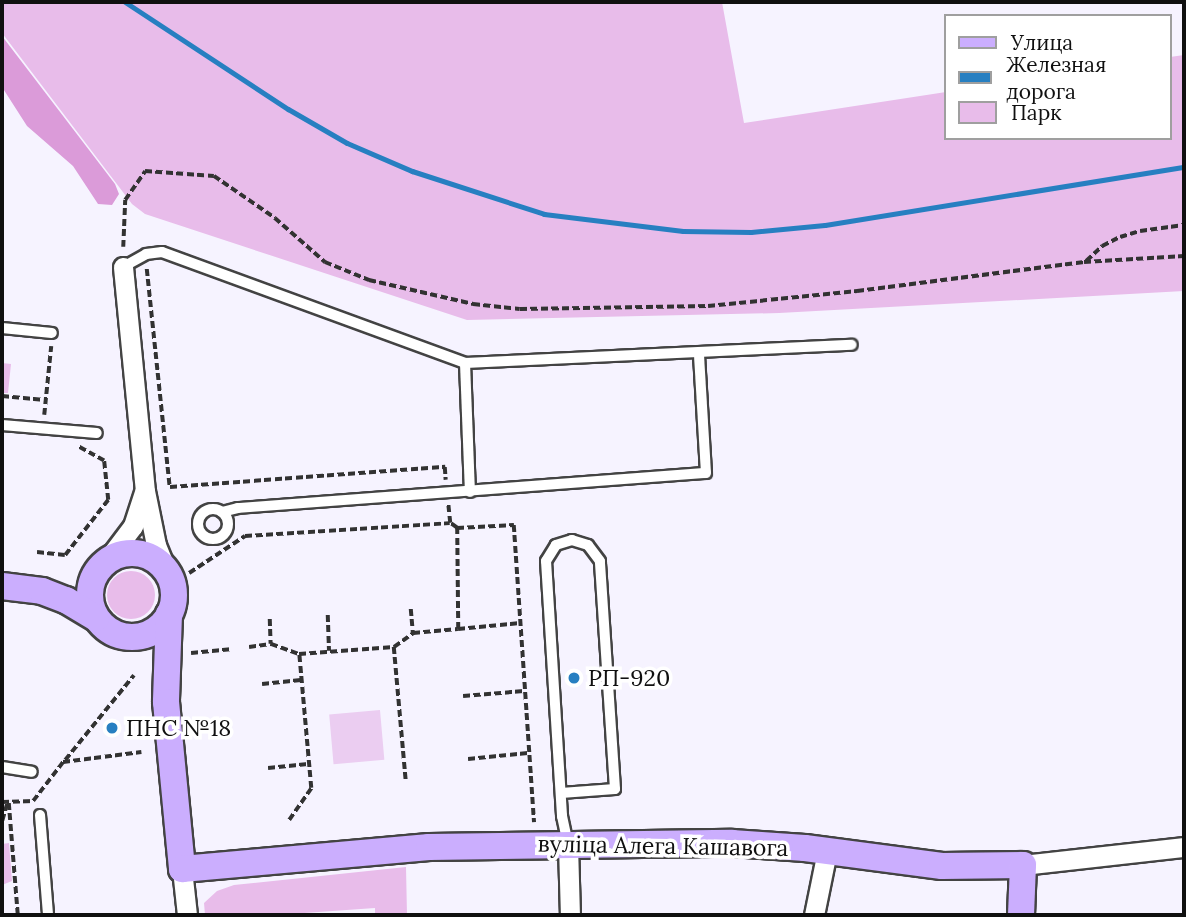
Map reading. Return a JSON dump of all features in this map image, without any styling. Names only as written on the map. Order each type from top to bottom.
[{"type":"street","points":[[123,267],[145,491],[156,545],[178,572]]},
{"type":"street","points":[[145,491],[133,526],[90,586],[90,597],[105,625],[134,637],[155,630],[169,614]]},
{"type":"street","points":[[42,592],[67,585],[118,555],[140,553],[178,572]]},
{"type":"street","points":[[178,572],[166,636],[166,702],[187,915]]},
{"type":"street","points":[[2,586],[42,592],[66,600],[105,625],[133,645],[148,662],[166,702]]},
{"type":"street","name":"вуліца Алега Кашавога","points":[[183,869],[429,847],[732,843],[827,851],[942,866],[1023,865],[1184,847]]},
{"type":"street","points":[[568,845],[570,915]]},
{"type":"street","points":[[814,915],[827,851]]},
{"type":"street","points":[[1021,915],[1023,865]]},
{"type":"lane","points":[[123,267],[146,254],[162,252],[465,363],[852,345]]},
{"type":"lane","points":[[2,328],[52,333]]},
{"type":"lane","points":[[222,512],[238,508],[706,473],[699,354]]},
{"type":"lane","points":[[465,363],[470,492]]},
{"type":"lane","points":[[2,425],[97,433]]},
{"type":"lane","points":[[561,793],[615,789],[600,561],[588,545],[572,540],[555,545],[546,561],[561,793],[568,845]]},
{"type":"lane","points":[[2,768],[32,772]]},
{"type":"lane","points":[[40,815],[48,915]]},
{"type":"path","points":[[123,267],[125,200],[145,171],[214,176],[275,218],[325,262],[369,280],[473,304],[508,308],[708,306],[857,291],[1084,262],[1184,256]]},
{"type":"path","points":[[1084,262],[1102,246],[1120,237],[1140,231],[1184,225]]},
{"type":"path","points":[[146,254],[170,486],[445,467],[450,523]]},
{"type":"path","points":[[42,429],[52,333]]},
{"type":"path","points":[[2,396],[45,400]]},
{"type":"path","points":[[37,552],[65,555],[108,500],[104,461],[69,441]]},
{"type":"path","points":[[178,572],[245,536],[450,523],[457,528],[514,525],[534,831]]},
{"type":"path","points":[[457,528],[458,629]]},
{"type":"path","points":[[411,609],[413,633]]},
{"type":"path","points":[[328,615],[329,652]]},
{"type":"path","points":[[270,619],[271,644]]},
{"type":"path","points":[[249,647],[271,644],[299,654],[394,647],[413,633],[520,623]]},
{"type":"path","points":[[394,647],[405,781]]},
{"type":"path","points":[[189,653],[233,649]]},
{"type":"path","points":[[289,820],[311,788],[299,654]]},
{"type":"path","points":[[6,802],[33,801],[134,675]]},
{"type":"path","points":[[262,684],[302,680]]},
{"type":"path","points":[[463,696],[525,691]]},
{"type":"path","points":[[63,762],[141,752]]},
{"type":"path","points":[[468,759],[529,753]]},
{"type":"path","points":[[268,768],[309,764]]},
{"type":"path","points":[[2,821],[6,802]]},
{"type":"path","points":[[6,802],[18,915]]},
{"type":"green space","points":[[2,2],[722,2],[744,123],[944,92],[944,140],[1172,140],[1172,57],[1184,55],[1184,291],[779,313],[467,320],[145,214],[132,204],[2,33]]},
{"type":"green space","points":[[2,363],[11,364],[8,393],[2,393]]},
{"type":"green space","points":[[131,571],[148,578],[155,595],[148,612],[131,619],[114,612],[107,595],[114,578]]},
{"type":"green space","points":[[9,843],[12,881],[2,885],[2,844]]},
{"type":"green space","points":[[406,867],[407,915],[375,915],[375,908],[276,915],[205,915],[204,903],[217,891],[234,885]]},
{"type":"shaded area","points":[[2,36],[115,184],[119,194],[112,205],[98,204],[73,166],[27,126],[2,87]]},
{"type":"shaded area","points":[[380,710],[384,760],[334,764],[329,714]]},
{"type":"railway","points":[[125,2],[288,109],[347,143],[412,171],[544,214],[683,231],[751,232],[825,225],[1184,167]]},
{"type":"place","name":"РП-920","points":[[574,678]]},
{"type":"place","name":"ПНС №18","points":[[112,728]]}]
